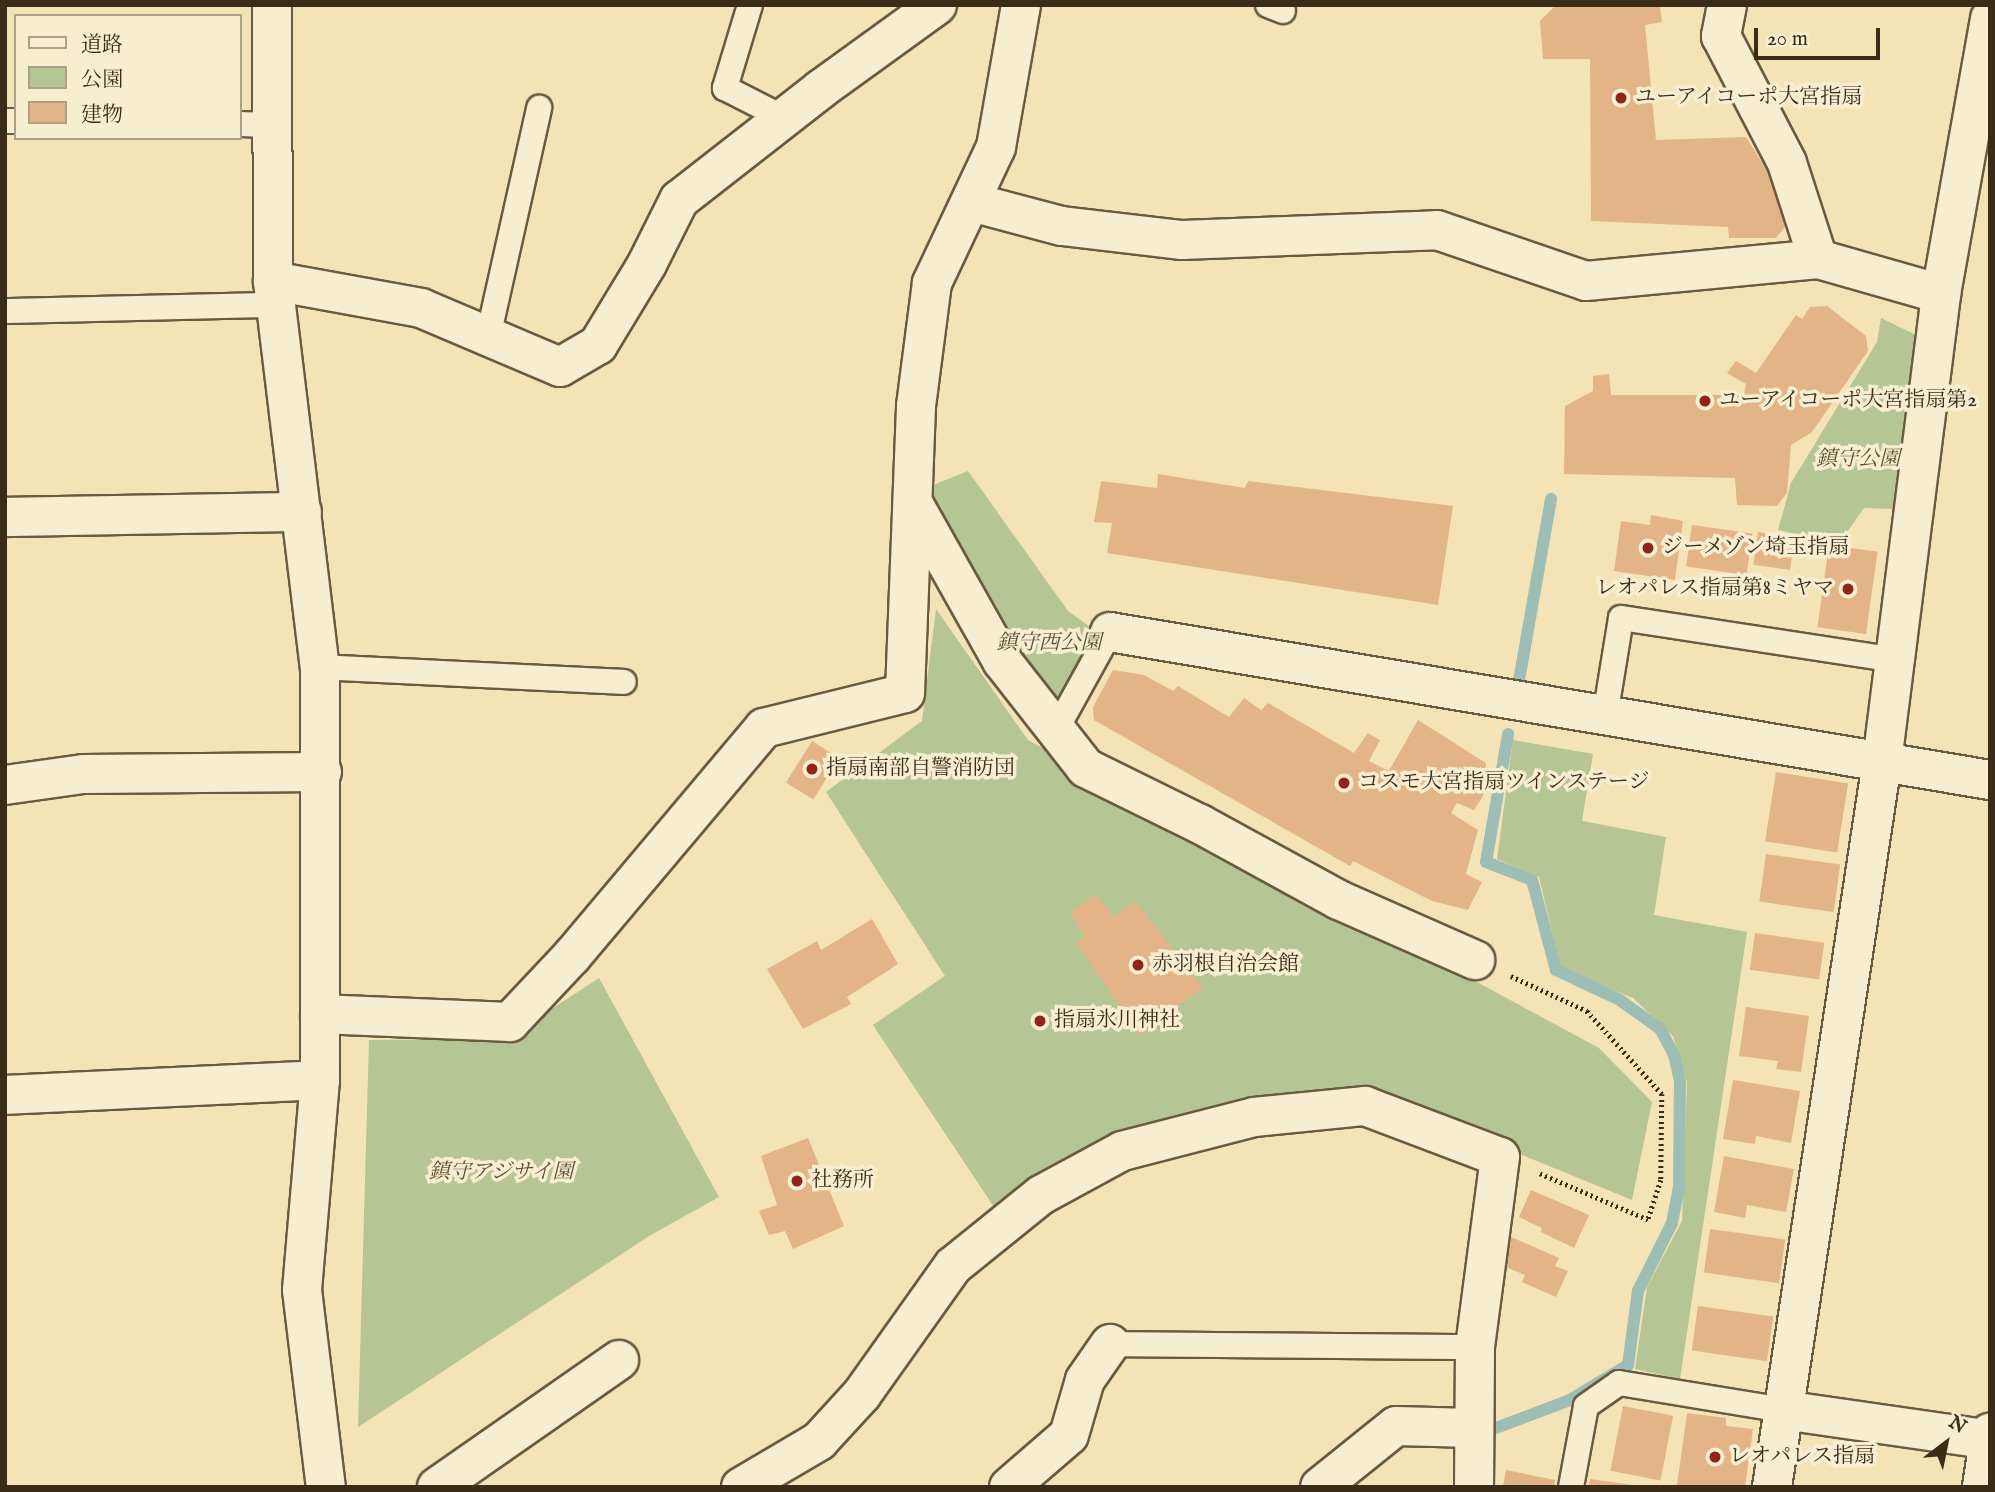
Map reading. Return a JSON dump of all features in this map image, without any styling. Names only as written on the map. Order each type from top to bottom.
[{"type":"street","points":[[272,5],[257,124],[320,667],[320,1080],[302,1290],[326,1487]]},
{"type":"street","points":[[275,293],[421,308],[560,367],[598,345],[647,264],[679,200],[784,118],[937,5]]},
{"type":"street","points":[[320,1014],[510,1022],[572,956],[764,728],[905,692],[916,406],[932,283],[996,147],[1021,5]]},
{"type":"street","points":[[1727,5],[1720,36],[1787,163],[1818,259]]},
{"type":"street","points":[[1772,1487],[1882,762],[1941,294],[1990,18]]},
{"type":"street","points":[[971,202],[1062,226],[1182,240],[1437,230],[1586,281],[1818,259],[1941,294]]},
{"type":"street","points":[[913,503],[1002,661],[1086,768],[1200,824],[1339,900],[1475,960]]},
{"type":"street","points":[[5,517],[302,512]]},
{"type":"street","points":[[1110,632],[1990,780]]},
{"type":"street","points":[[5,785],[83,774],[322,772]]},
{"type":"street","points":[[5,1096],[320,1080]]},
{"type":"street","points":[[741,1487],[819,1441],[862,1394],[953,1266],[1041,1195],[1122,1151],[1254,1117],[1365,1106],[1500,1157],[1475,1347],[1474,1487]]},
{"type":"street","points":[[1009,1487],[1069,1436],[1085,1380],[1110,1344]]},
{"type":"street","points":[[437,1487],[620,1360]]},
{"type":"street","points":[[1783,1410],[1989,1437],[1982,1487]]},
{"type":"street","points":[[1320,1487],[1396,1426],[1473,1428]]},
{"type":"lane","points":[[750,5],[725,88],[784,118]]},
{"type":"lane","points":[[488,337],[539,108]]},
{"type":"lane","points":[[5,311],[275,293]]},
{"type":"lane","points":[[1605,716],[1622,618],[1895,660]]},
{"type":"lane","points":[[1056,730],[1110,632]]},
{"type":"lane","points":[[320,667],[624,682]]},
{"type":"lane","points":[[1110,1344],[1475,1347]]},
{"type":"lane","points":[[1572,1487],[1586,1406],[1619,1383],[1783,1410]]},
{"type":"path","points":[[1475,960],[1587,1011],[1662,1094],[1661,1180],[1648,1220],[1500,1157]]},
{"type":"green space","name":"鎮守公園","points":[[1881,318],[1922,338],[1897,509],[1864,508],[1839,543],[1778,530],[1791,483],[1877,342]]},
{"type":"green space","name":"鎮守西公園","points":[[968,471],[1068,611],[1097,632],[1056,709],[1010,653],[923,489]]},
{"type":"green space","points":[[936,609],[1028,740],[1599,1048],[1652,1102],[1632,1200],[1361,1089],[996,1210],[873,1025],[945,976],[826,792],[922,721]]},
{"type":"green space","points":[[1513,740],[1593,754],[1582,821],[1666,837],[1654,915],[1747,932],[1680,1379],[1635,1369],[1647,1287],[1682,1221],[1687,1082],[1673,1036],[1633,998],[1561,969],[1539,877],[1497,859]]},
{"type":"green space","name":"鎮守アジサイ園","points":[[599,978],[719,1197],[649,1236],[358,1427],[369,1040],[506,1039]]},
{"type":"building","name":"ユーアイコーポ大宮指扇","points":[[1556,5],[1660,6],[1662,22],[1645,25],[1656,140],[1746,137],[1770,175],[1786,225],[1776,238],[1729,238],[1728,227],[1591,221],[1590,59],[1543,59],[1540,21]]},
{"type":"building","name":"ユーアイコーポ大宮指扇第2","points":[[1827,306],[1866,336],[1868,351],[1812,432],[1791,445],[1787,493],[1777,506],[1737,505],[1735,478],[1564,474],[1565,406],[1593,391],[1593,376],[1609,374],[1611,395],[1744,395],[1746,384],[1727,373],[1736,361],[1756,373],[1796,315],[1802,319],[1810,307]]},
{"type":"building","points":[[1158,474],[1245,488],[1248,481],[1453,506],[1438,605],[1107,553],[1112,523],[1094,522],[1101,481],[1157,488]]},
{"type":"building","name":"ジーメゾン埼玉指扇","points":[[1651,515],[1683,521],[1675,580],[1614,571],[1621,521],[1650,525]]},
{"type":"building","points":[[1692,525],[1752,533],[1747,575],[1686,567]]},
{"type":"building","points":[[1758,532],[1795,537],[1790,570],[1753,565]]},
{"type":"building","name":"レオパレス指扇第8ミヤマ","points":[[1829,545],[1878,552],[1866,634],[1817,627]]},
{"type":"building","name":"コスモ大宮指扇ツインステージ","points":[[1113,670],[1144,675],[1173,691],[1178,686],[1229,717],[1244,698],[1261,710],[1268,703],[1354,753],[1368,733],[1380,740],[1369,761],[1389,771],[1418,720],[1486,763],[1483,796],[1474,810],[1457,803],[1451,813],[1478,830],[1466,874],[1482,882],[1468,910],[1432,901],[1353,861],[1350,866],[1094,720],[1093,707]]},
{"type":"building","points":[[812,741],[839,758],[813,800],[786,783]]},
{"type":"building","points":[[1776,772],[1848,783],[1837,853],[1765,841]]},
{"type":"building","points":[[1766,854],[1840,864],[1834,912],[1759,902]]},
{"type":"building","name":"赤羽根自治会館","points":[[1097,894],[1113,917],[1136,902],[1203,988],[1139,1035],[1076,942],[1085,938],[1070,912]]},
{"type":"building","points":[[872,919],[898,964],[847,997],[851,1004],[803,1029],[767,969],[817,941],[821,950]]},
{"type":"building","points":[[1755,933],[1824,943],[1819,979],[1750,970]]},
{"type":"building","points":[[1746,1007],[1809,1016],[1801,1072],[1776,1069],[1778,1061],[1739,1056]]},
{"type":"building","points":[[1733,1080],[1800,1091],[1791,1143],[1756,1136],[1755,1144],[1723,1139]]},
{"type":"building","name":"社務所","points":[[808,1138],[844,1226],[793,1249],[785,1231],[769,1235],[759,1211],[777,1205],[761,1156]]},
{"type":"building","points":[[1724,1156],[1794,1169],[1786,1212],[1747,1205],[1745,1218],[1714,1212]]},
{"type":"building","points":[[1531,1190],[1589,1215],[1574,1248],[1541,1232],[1542,1228],[1519,1217]]},
{"type":"building","points":[[1710,1229],[1785,1240],[1779,1283],[1704,1273]]},
{"type":"building","points":[[1509,1236],[1559,1258],[1555,1266],[1568,1271],[1556,1297],[1522,1282],[1525,1275],[1497,1263]]},
{"type":"building","points":[[1698,1306],[1773,1317],[1767,1361],[1692,1351]]},
{"type":"building","points":[[1623,1406],[1673,1416],[1660,1481],[1610,1471]]},
{"type":"building","name":"レオパレス指扇","points":[[1687,1413],[1726,1418],[1726,1426],[1753,1429],[1745,1487],[1677,1485]]},
{"type":"building","points":[[1506,1470],[1555,1480],[1554,1487],[1503,1487]]},
{"type":"building","points":[[1590,1479],[1632,1485],[1632,1487],[1589,1487]]},
{"type":"waterway","points":[[1517,692],[1551,499]]},
{"type":"waterway","points":[[1488,1431],[1570,1400],[1628,1365],[1638,1291],[1672,1223],[1679,1187],[1680,1081],[1674,1055],[1660,1029],[1620,1000],[1556,970],[1532,880],[1486,862],[1508,734]]},
{"type":"place","name":"ユーアイコーポ大宮指扇","points":[[1621,98]]},
{"type":"place","name":"ユーアイコーポ大宮指扇第2","points":[[1705,401]]},
{"type":"place","name":"ジーメゾン埼玉指扇","points":[[1648,548]]},
{"type":"place","name":"レオパレス指扇第8ミヤマ","points":[[1848,589]]},
{"type":"place","name":"指扇南部自警消防団","points":[[812,769]]},
{"type":"place","name":"コスモ大宮指扇ツインステージ","points":[[1344,783]]},
{"type":"place","name":"赤羽根自治会館","points":[[1138,965]]},
{"type":"place","name":"指扇氷川神社","points":[[1040,1021]]},
{"type":"place","name":"社務所","points":[[797,1181]]},
{"type":"place","name":"レオパレス指扇","points":[[1715,1457]]}]
